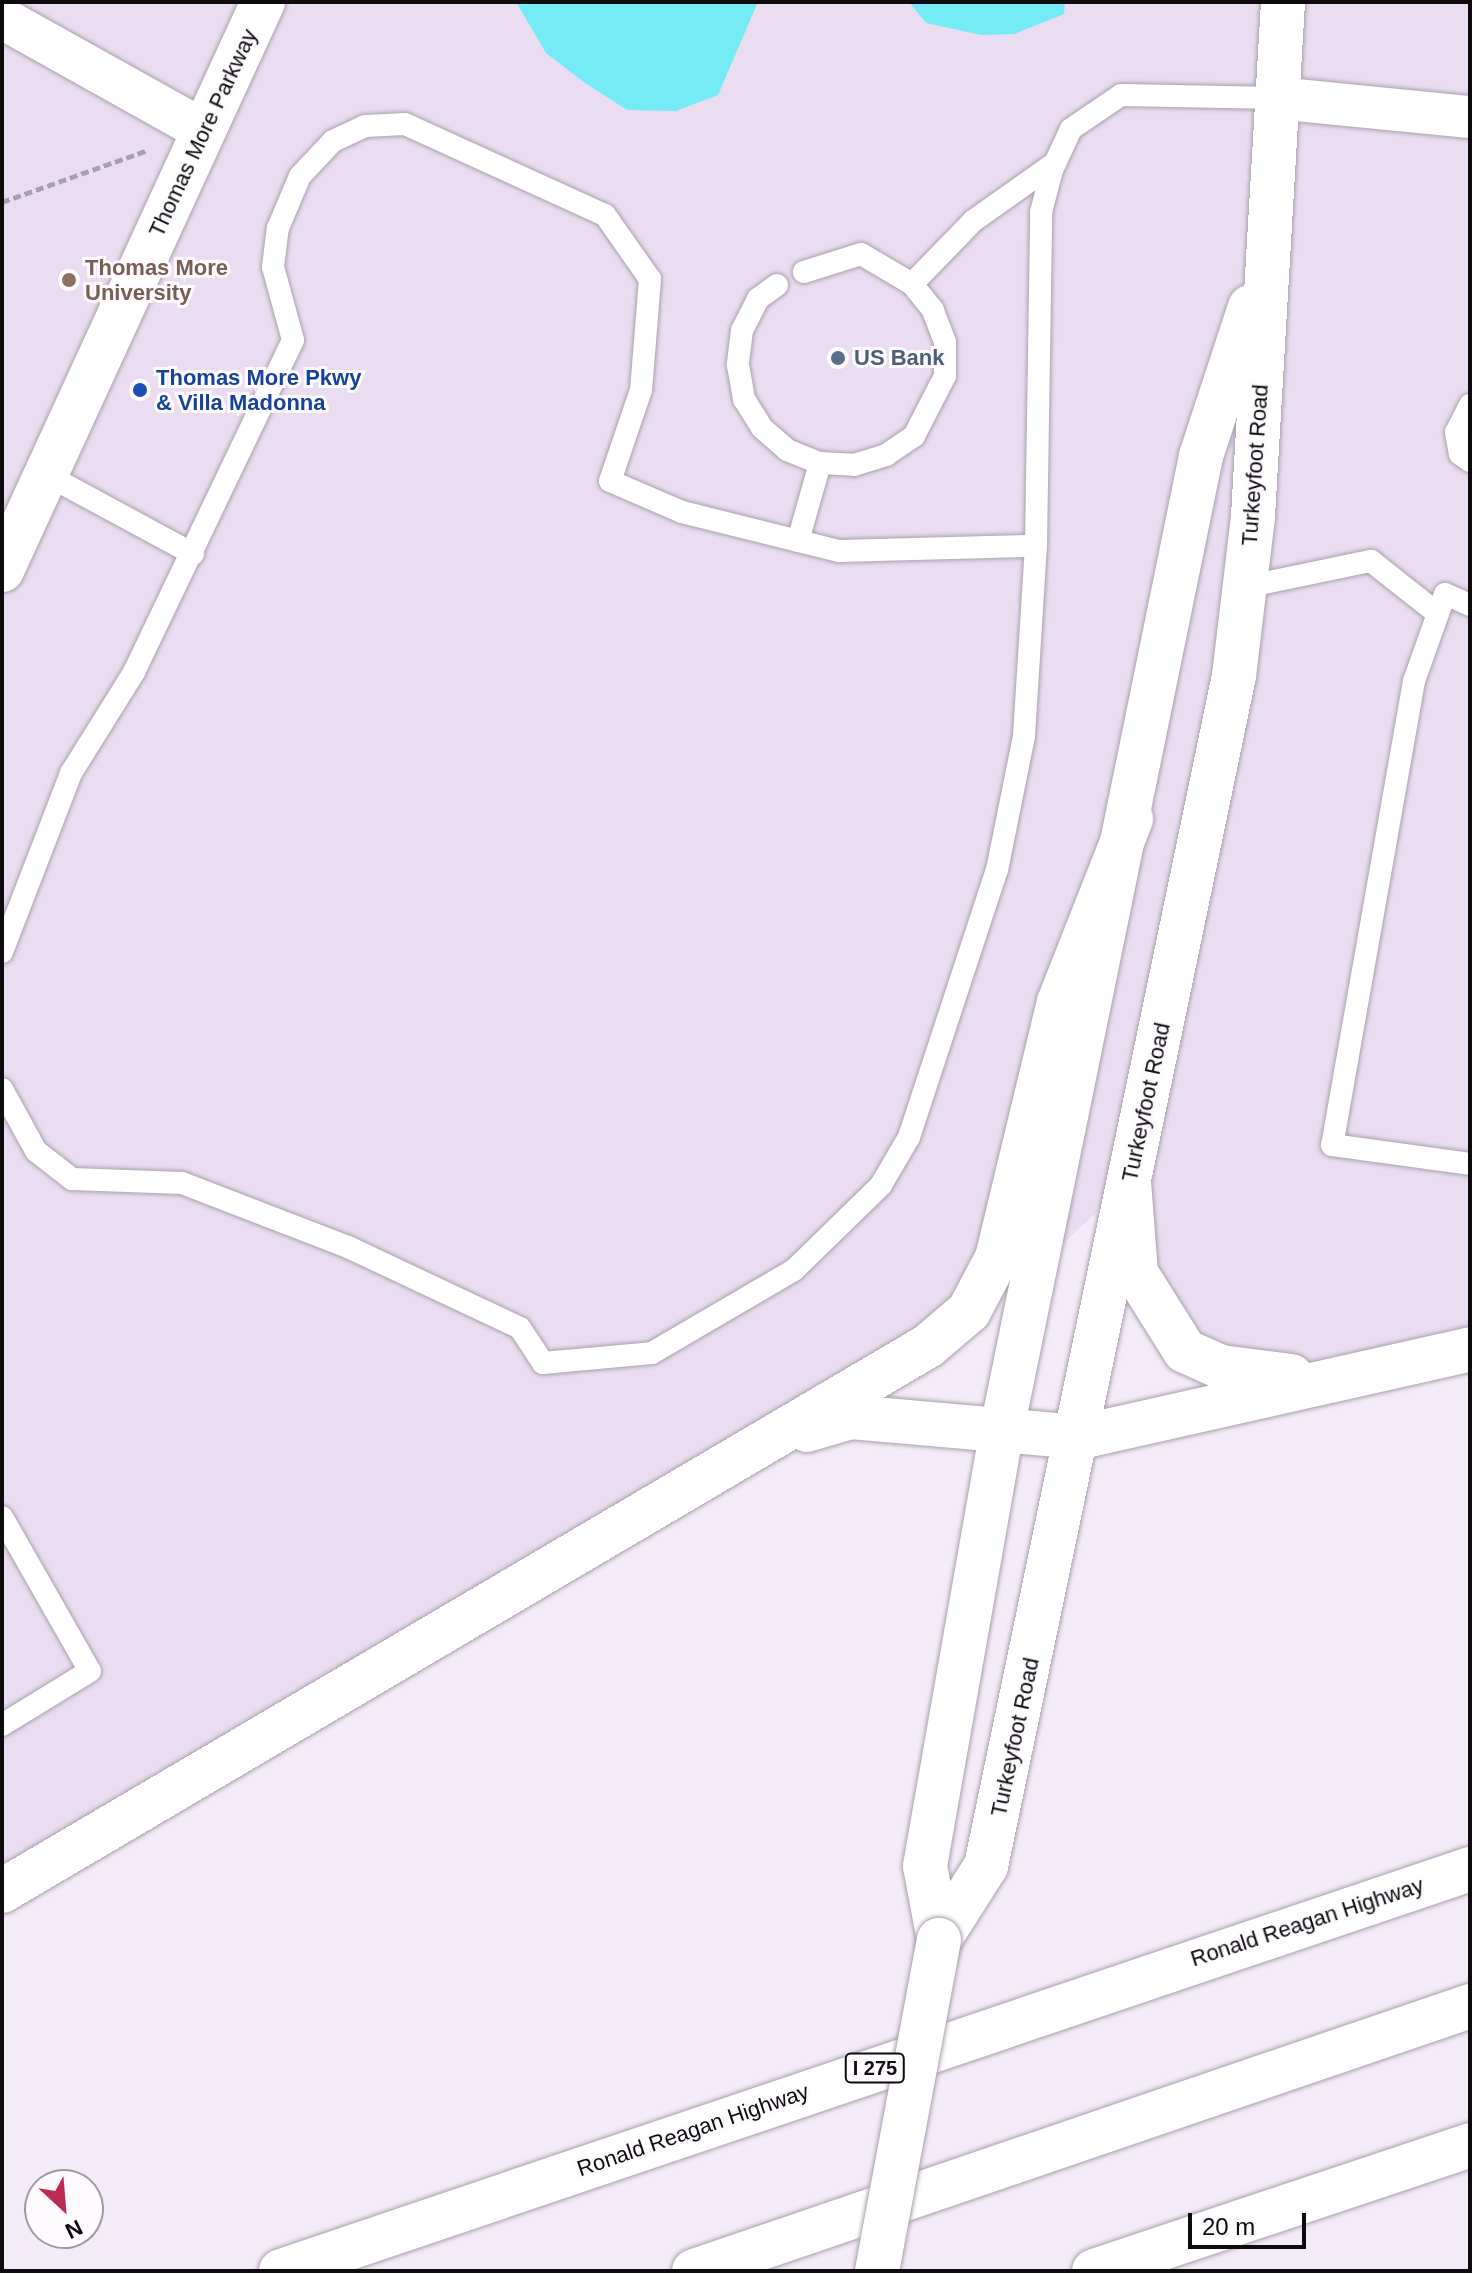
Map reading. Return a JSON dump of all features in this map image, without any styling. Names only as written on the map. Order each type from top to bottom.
[{"type":"main road","name":"Thomas More Parkway","points":[[2,570],[263,2]]},
{"type":"main road","name":"Turkeyfoot Road","points":[[939,1940],[986,1866],[1081,1437],[1129,1182],[1234,676],[1245,587],[1270,245],[1283,2]]},
{"type":"main road","name":"Turkeyfoot Road","points":[[877,2271],[939,1940],[925,1866],[1002,1429],[1131,819],[1201,456],[1270,245]]},
{"type":"main road","points":[[2,1891],[928,1346],[969,1311],[997,1258],[1059,1002],[1131,819]]},
{"type":"main road","points":[[1129,1182],[1136,1273],[1185,1351],[1270,1377],[1362,1372]]},
{"type":"main road","points":[[759,1445],[851,1417],[1081,1437],[1470,1349]]},
{"type":"main road","points":[[1375,1900],[1470,1859]]},
{"type":"main road","name":"Ronald Reagan Highway","points":[[281,2271],[1470,1869]]},
{"type":"main road","points":[[694,2271],[1470,2006]]},
{"type":"main road","points":[[1094,2271],[1470,2145]]},
{"type":"street","points":[[2,18],[204,131]]},
{"type":"street","points":[[1276,98],[1470,117]]},
{"type":"lane","points":[[2,1089],[36,1151],[72,1179],[182,1183],[348,1247],[520,1328],[543,1363],[652,1353],[794,1270],[841,1232],[881,1185],[909,1137],[997,870],[1024,736],[1036,546],[1041,212],[1055,163],[1071,129],[1121,95],[1276,98]]},
{"type":"lane","points":[[2,952],[71,773],[134,672],[293,340],[273,267],[278,228],[300,176],[333,141],[365,126],[405,124],[605,215],[650,279],[641,390],[610,481],[682,512],[839,551],[1036,546]]},
{"type":"lane","points":[[912,284],[973,221],[1055,163]]},
{"type":"lane","points":[[777,285],[758,299],[742,330],[738,365],[744,399],[787,450],[820,463],[854,465],[886,455],[935,408],[945,376],[945,342],[912,284],[861,254],[804,272]]},
{"type":"lane","points":[[1470,405],[1456,432],[1460,454],[1470,461]]},
{"type":"lane","points":[[798,541],[820,463]]},
{"type":"lane","points":[[47,475],[193,554]]},
{"type":"lane","points":[[1245,587],[1371,561],[1438,614]]},
{"type":"lane","points":[[1470,605],[1445,594],[1414,681],[1332,1145],[1470,1164]]},
{"type":"lane","points":[[2,1517],[90,1671],[2,1725]]},
{"type":"path","points":[[2,202],[204,131]]},
{"type":"shaded area","points":[[2,2],[1470,2],[1470,1349],[1362,1372],[1185,1351],[1128,1183],[1040,1265],[997,1258],[969,1311],[2,1891]]},
{"type":"water","points":[[516,2],[758,2],[718,95],[676,111],[627,110],[585,83],[546,53]]},
{"type":"water","points":[[909,2],[1065,2],[1064,14],[1014,34],[981,35],[926,23]]},
{"type":"place","name":"Thomas More University","points":[[69,280]]},
{"type":"place","name":"US Bank","points":[[838,358]]},
{"type":"place","name":"Thomas More Pkwy & Villa Madonna","points":[[140,390]]}]
